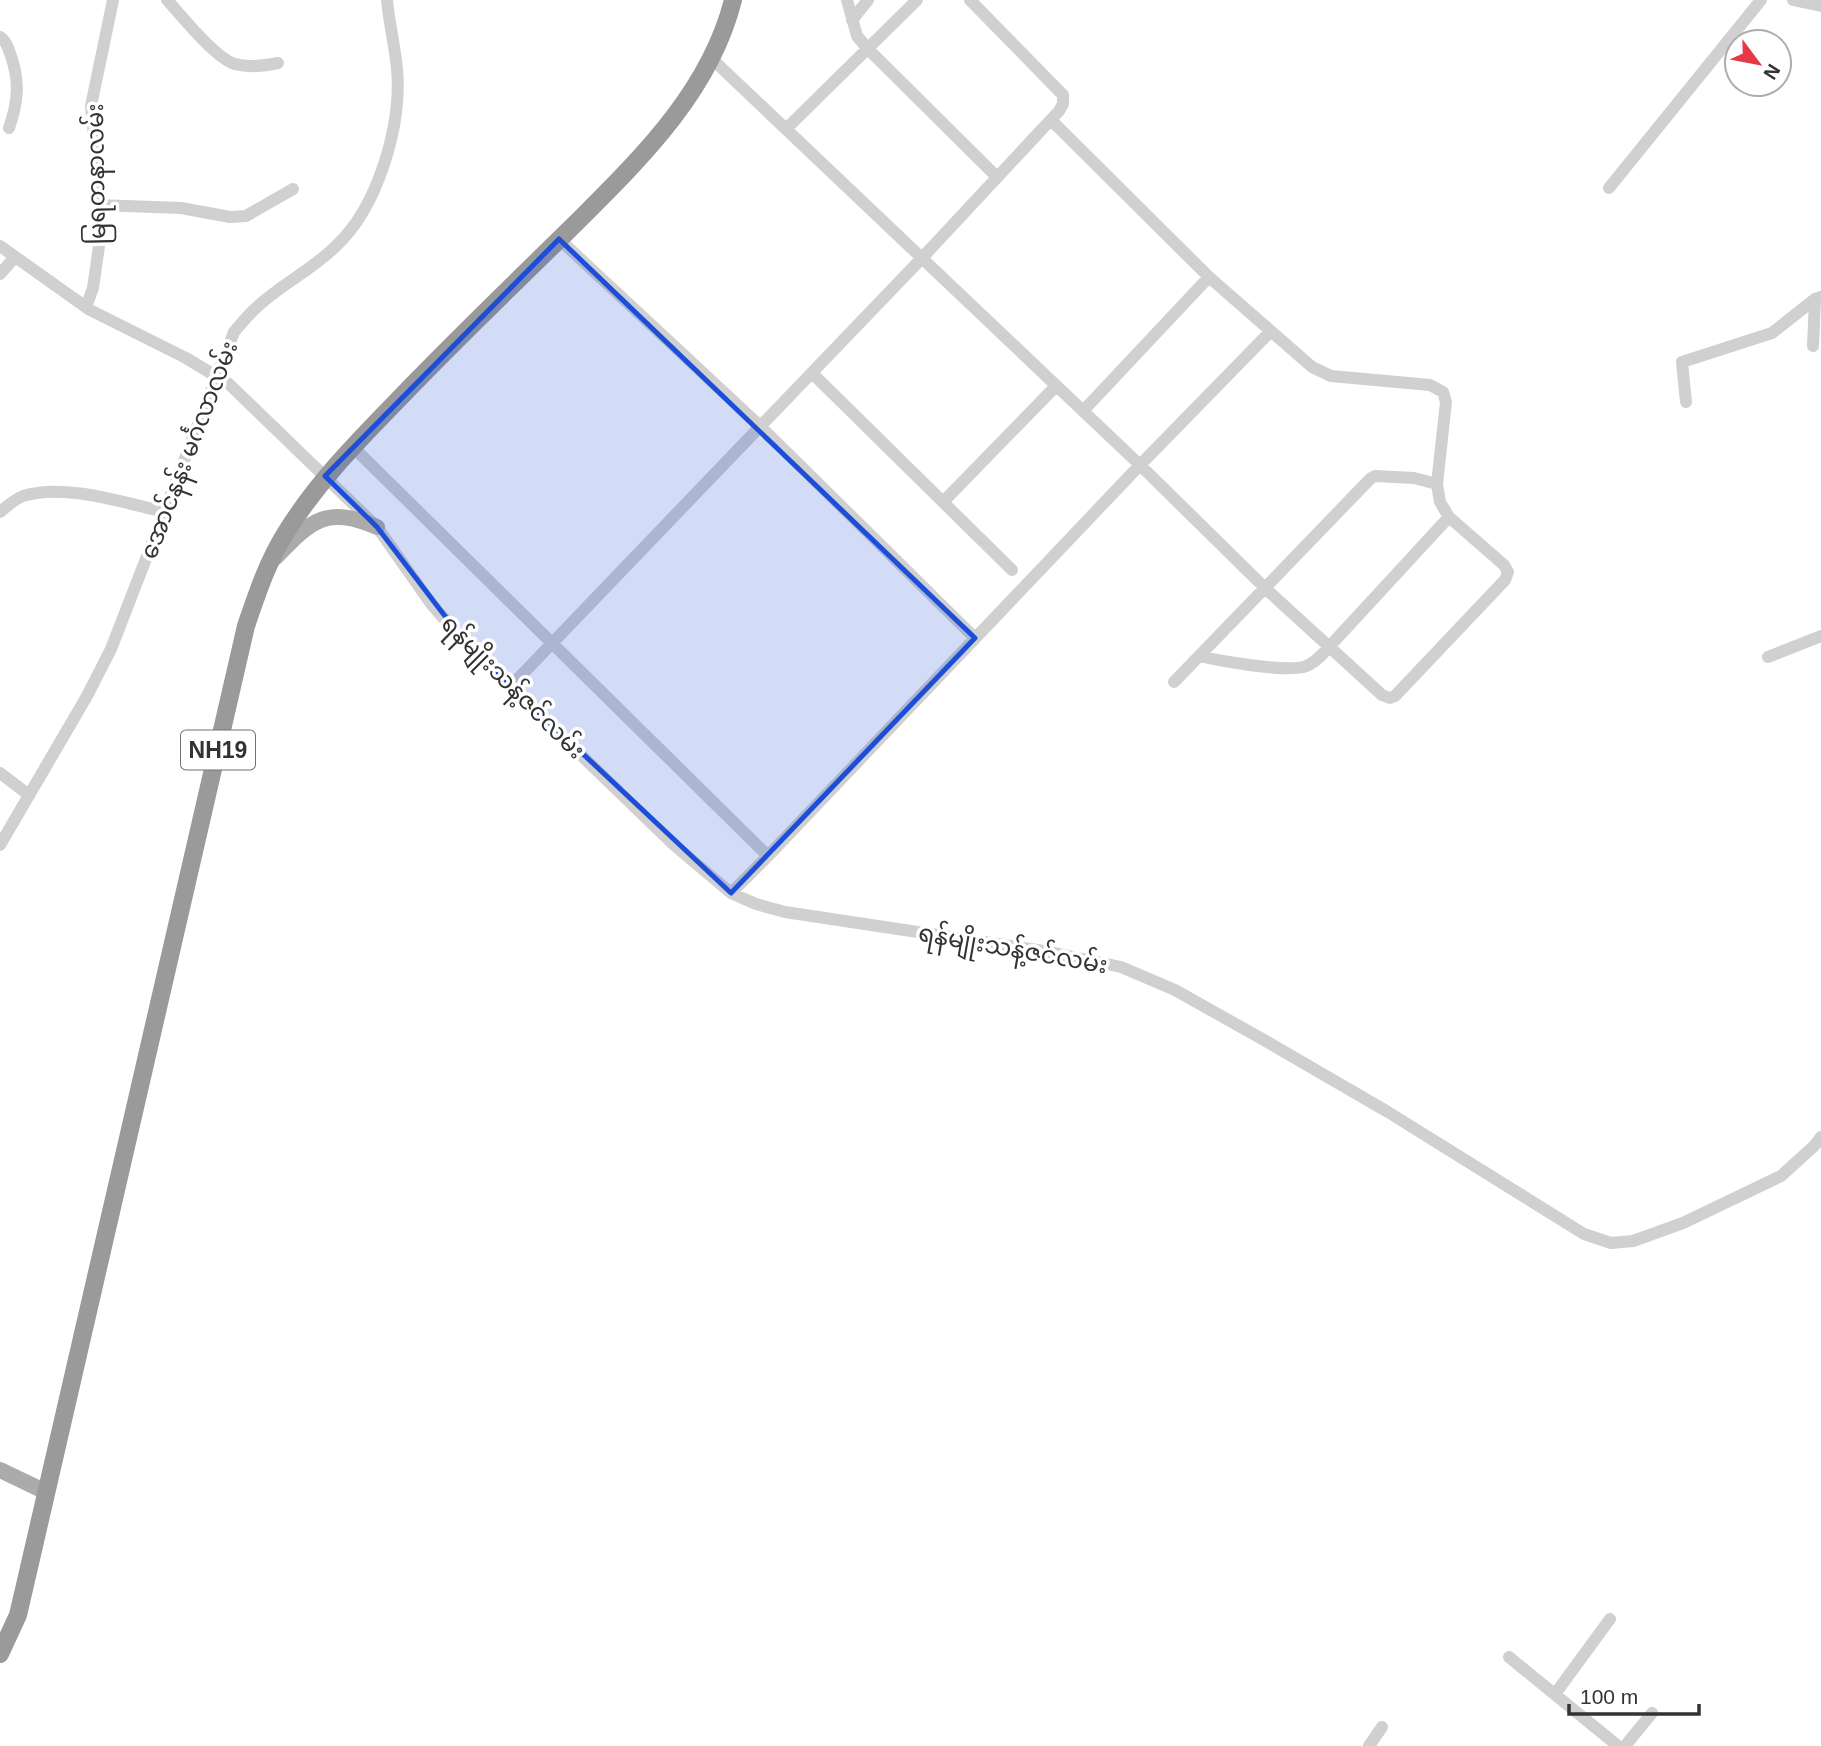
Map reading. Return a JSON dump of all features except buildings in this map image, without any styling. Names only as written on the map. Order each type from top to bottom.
[{"type":"highway","name":"NH19","points":[[0,1654],[18,1615],[247,626],[268,565],[285,534],[326,477],[353,447],[630,169],[667,128],[696,86],[726,29],[733,0]]},
{"type":"main road","points":[[268,565],[302,531],[319,520],[339,516],[355,517],[377,527]]},
{"type":"main road","points":[[0,1470],[46,1492]]},
{"type":"street","name":"မြရတနာလမ်း","points":[[86,307],[93,288],[99,246],[92,106],[113,0]]},
{"type":"street","points":[[167,0],[221,56],[233,63],[260,66],[278,63]]},
{"type":"street","name":"အောင်နန်း မင်္ဂလာလမ်း","points":[[0,845],[111,649],[234,332],[256,308],[336,247],[355,225],[377,183],[391,138],[397,106],[397,69],[387,0]]},
{"type":"street","points":[[847,0],[857,36],[996,177]]},
{"type":"street","points":[[852,20],[868,0]]},
{"type":"street","points":[[786,129],[917,0]]},
{"type":"street","points":[[510,687],[922,258],[1063,104],[1063,95],[970,0]]},
{"type":"street","points":[[1609,188],[1761,0]]},
{"type":"street","points":[[1793,0],[1821,6]]},
{"type":"street","points":[[0,37],[5,40],[15,68],[18,93],[9,128]]},
{"type":"street","points":[[711,58],[1329,648],[1382,695],[1390,698],[1395,696],[1505,580],[1508,572],[1504,565],[1448,517],[1440,502],[1437,484],[1446,402],[1443,392],[1416,382],[1331,376],[1312,367],[1209,277],[1051,120]]},
{"type":"street","points":[[98,205],[181,208],[230,217],[246,216],[293,189]]},
{"type":"street","points":[[559,239],[761,427],[975,638]]},
{"type":"street","name":"ရန်မျိုးသန့်ဇင်လမ်း","points":[[0,246],[86,307],[229,384],[377,527],[432,605],[510,687],[674,845],[731,893],[785,912],[1050,952],[1121,967],[1175,990],[1264,1040],[1388,1112],[1584,1234],[1611,1243],[1633,1241],[1683,1223],[1781,1176],[1821,1137]]},
{"type":"street","points":[[0,274],[15,257]]},
{"type":"street","points":[[1083,411],[1209,277]]},
{"type":"street","points":[[1813,346],[1818,298]]},
{"type":"street","points":[[1686,402],[1682,362],[1772,333],[1818,298]]},
{"type":"street","points":[[731,893],[1271,331]]},
{"type":"street","points":[[812,373],[1012,570]]},
{"type":"street","points":[[943,502],[1056,386]]},
{"type":"street","points":[[353,447],[768,856]]},
{"type":"street","points":[[1174,682],[1371,478],[1414,478],[1437,484]]},
{"type":"street","points":[[0,512],[20,497],[46,492],[90,496],[165,512]]},
{"type":"street","points":[[1199,656],[1243,663],[1305,667],[1329,648],[1448,517]]},
{"type":"street","points":[[1768,657],[1821,636]]},
{"type":"street","points":[[0,773],[29,795]]},
{"type":"street","points":[[1555,1694],[1610,1619]]},
{"type":"street","points":[[1509,1657],[1618,1746]]},
{"type":"street","points":[[1625,1746],[1652,1713]]},
{"type":"street","points":[[1369,1746],[1382,1727]]},
{"type":"highlighted area","points":[[559,239],[975,638],[731,893],[467,645],[377,527],[325,476]]}]
